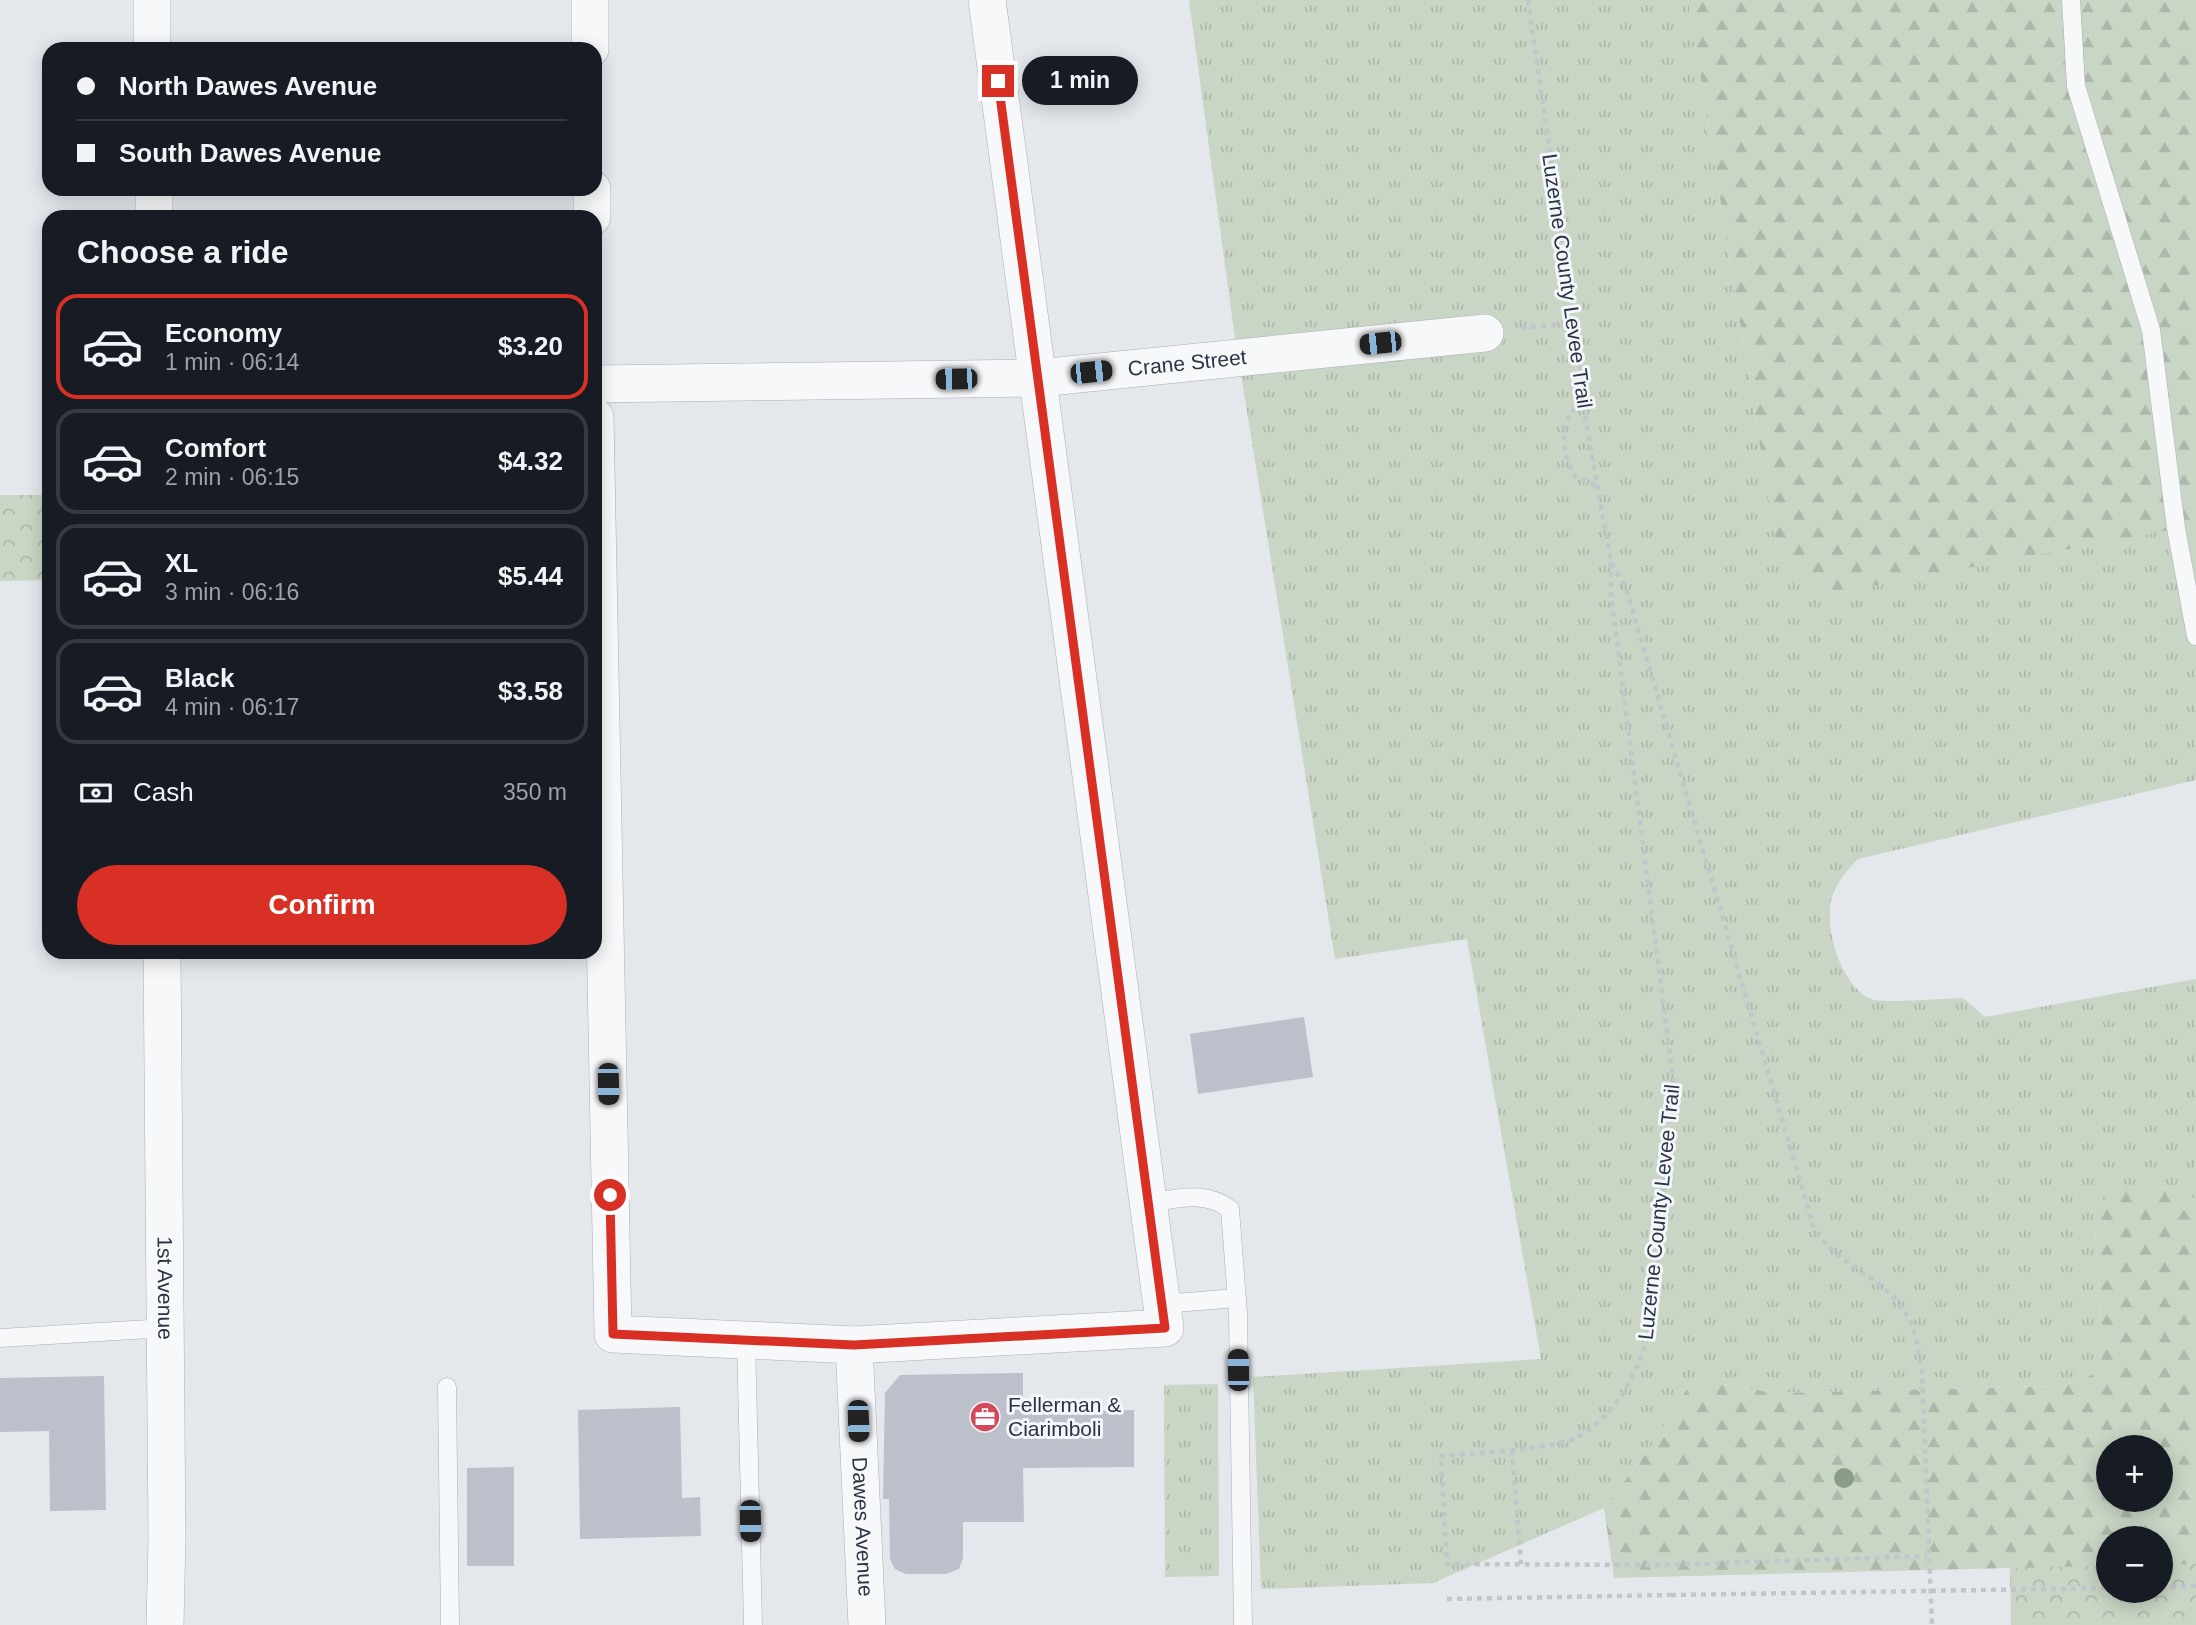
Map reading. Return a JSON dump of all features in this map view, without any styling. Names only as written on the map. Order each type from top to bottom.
[{"type":"street","points":[[152,0],[152,42]]},
{"type":"street","points":[[590,0],[590,42]]},
{"type":"street","points":[[602,773],[613,1334],[854,1345],[1165,1328],[987,0]]},
{"type":"street","name":"Crane Street","points":[[602,384],[1039,377],[1485,333]]},
{"type":"street","name":"1st Avenue","points":[[162,959],[166,1328],[165,1625]]},
{"type":"street","name":"Dawes Avenue","points":[[854,1345],[867,1625]]},
{"type":"lane","points":[[2071,0],[2076,86],[2151,330],[2176,528],[2196,636]]},
{"type":"lane","points":[[1148,1203],[1203,1196],[1217,1199],[1230,1209],[1237,1298],[1243,1625]]},
{"type":"lane","points":[[1162,1304],[1237,1298]]},
{"type":"lane","points":[[0,1338],[166,1328]]},
{"type":"lane","points":[[746,1340],[753,1625]]},
{"type":"lane","points":[[447,1387],[450,1625]]},
{"type":"path","name":"Luzerne County Levee Trail","points":[[1521,1564],[1447,1564],[1441,1456],[1512,1450],[1577,1438],[1613,1407],[1637,1370],[1646,1351],[1653,1313],[1673,1079],[1611,596],[1611,562],[1583,402],[1528,0]]},
{"type":"path","points":[[1534,327],[1574,323]]},
{"type":"path","points":[[1583,402],[1574,408],[1567,421],[1563,436],[1566,459],[1574,477],[1597,486]]},
{"type":"path","name":"Luzerne County Levee Trail","points":[[1611,562],[1626,588],[1814,1229],[1832,1250],[1876,1280],[1895,1299],[1914,1332],[1922,1371],[1927,1556],[1932,1625]]},
{"type":"path","points":[[1512,1450],[1521,1564],[1665,1565],[1927,1556]]},
{"type":"path","points":[[2173,1587],[2196,1586]]},
{"type":"path","points":[[1447,1599],[2096,1588]]},
{"type":"green space","points":[[1189,0],[1688,0],[1776,545],[1790,572],[1809,586],[1829,594],[2176,528],[2196,636],[2196,780],[1858,859],[1838,884],[1830,907],[1832,937],[1842,968],[1860,992],[1871,999],[1901,1001],[1963,998],[1985,1017],[2196,979],[2196,1199],[2160,1186],[2094,1210],[2103,1350],[2092,1375],[2064,1386],[1774,1393],[1693,1379],[1650,1448],[1604,1508],[1433,1583],[1261,1589],[1253,1377],[1541,1359],[1467,939],[1335,959],[1233,324]]},
{"type":"green space","points":[[1688,0],[2196,0],[2196,651],[2176,529],[1829,594],[1809,586],[1790,572],[1776,545]]},
{"type":"green space","points":[[0,495],[42,495],[42,580],[0,581]]},
{"type":"green space","points":[[2160,1186],[2196,1199],[2196,1625],[2011,1625],[2010,1568],[1614,1578],[1604,1508],[1650,1448],[1693,1379],[1774,1393],[2064,1386],[2092,1375],[2103,1350],[2094,1210],[2111,1193]]},
{"type":"green space","points":[[1218,1384],[1219,1576],[1165,1577],[1164,1385]]},
{"type":"green space","points":[[2196,1564],[2196,1625],[2011,1625],[2011,1568],[2096,1566],[2096,1603],[2173,1603],[2173,1565]]},
{"type":"building","points":[[1304,1017],[1313,1077],[1198,1094],[1190,1034]]},
{"type":"building","points":[[1023,1373],[1023,1412],[1134,1410],[1134,1467],[1023,1468],[1024,1522],[963,1522],[963,1558],[959,1569],[946,1574],[906,1574],[895,1569],[890,1559],[889,1499],[883,1499],[885,1393],[900,1375]]},
{"type":"building","points":[[104,1376],[106,1510],[50,1511],[49,1431],[0,1432],[0,1378]]},
{"type":"building","points":[[680,1407],[682,1498],[700,1497],[701,1536],[580,1539],[578,1410]]},
{"type":"building","points":[[514,1467],[514,1566],[467,1566],[467,1468]]},
{"type":"place","name":"Fellerman & Ciarimboli","points":[[985,1417]]},
{"type":"route","points":[[610,1195],[613,1334],[854,1345],[1165,1328],[998,81]]}]
